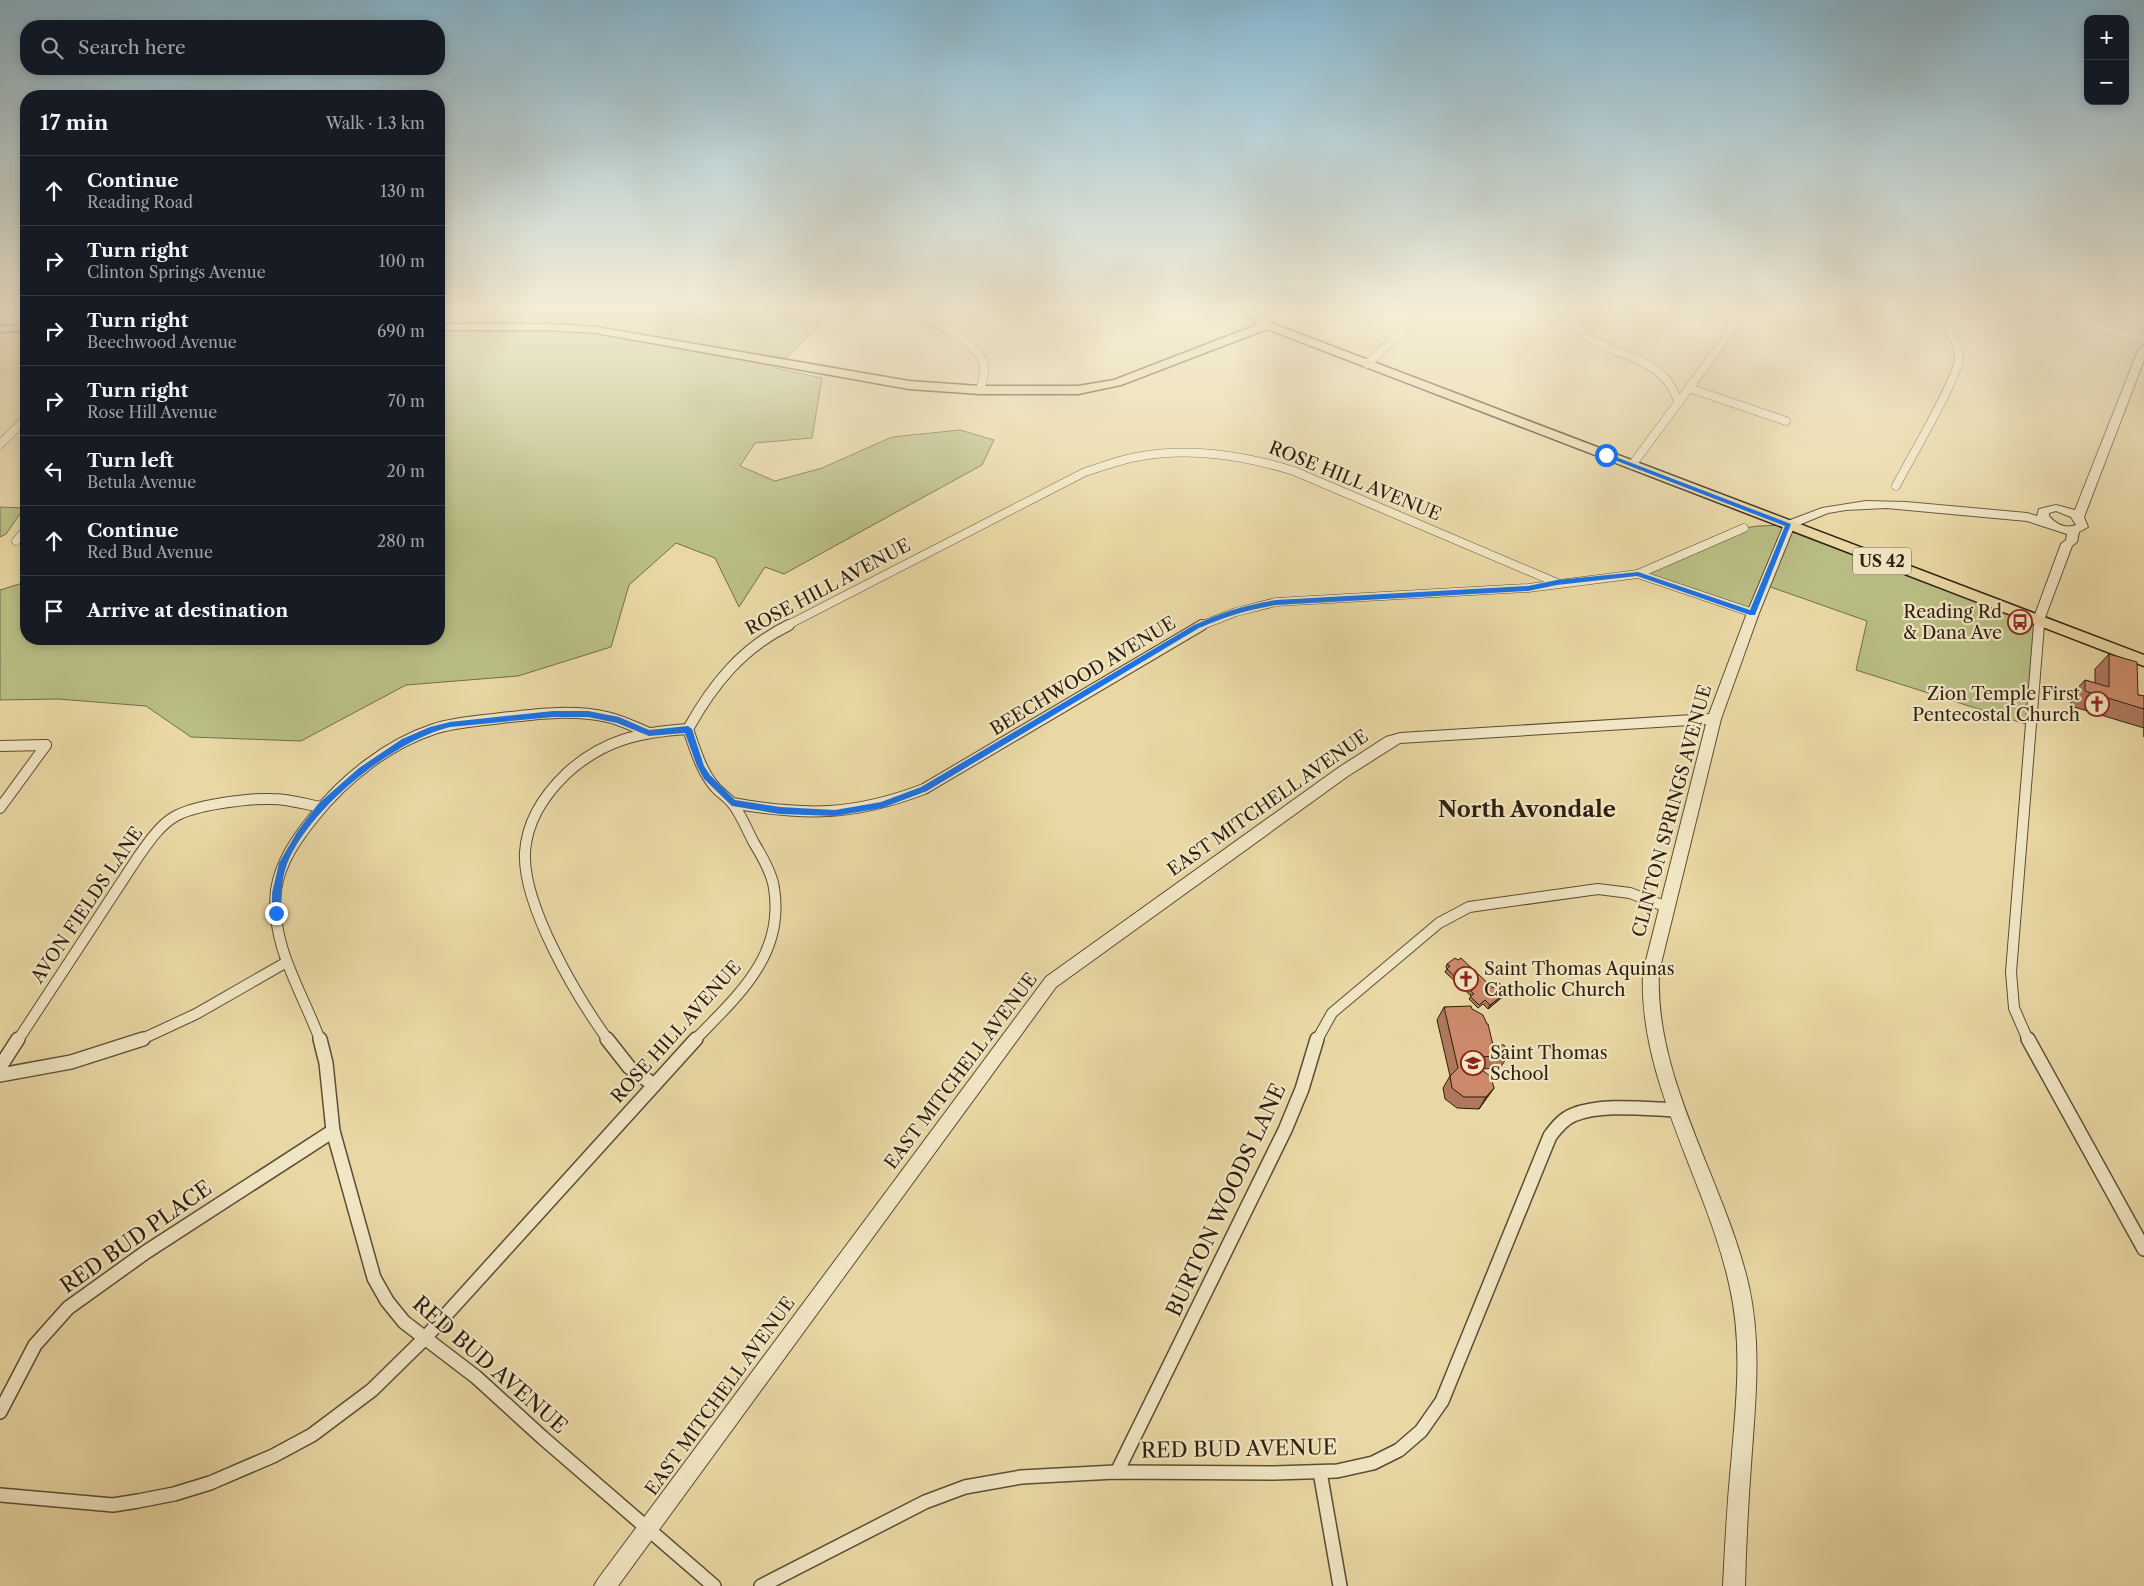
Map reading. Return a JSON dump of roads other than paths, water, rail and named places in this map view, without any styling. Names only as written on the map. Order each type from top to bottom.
[{"type":"main road","points":[[909,385],[980,390],[1078,390],[1108,385]]},
{"type":"main road","name":"US 42","points":[[1422,385],[2144,661]]},
{"type":"street","points":[[980,390],[981,385]]},
{"type":"street","points":[[1670,385],[1674,389],[1678,402]]},
{"type":"street","points":[[1632,465],[1691,385]]},
{"type":"street","points":[[1896,486],[1949,385]]},
{"type":"street","points":[[1789,525],[1819,512],[1873,504],[1896,504],[2028,517],[2049,521],[2074,530],[2082,527],[2080,511],[2129,385]]},
{"type":"street","points":[[1689,388],[1786,421]]},
{"type":"street","points":[[0,444],[20,425]]},
{"type":"street","name":"ROSE HILL AVENUE","points":[[0,1495],[113,1505],[174,1494],[210,1483],[273,1456],[312,1435],[372,1390],[424,1339],[747,983],[766,956],[771,944],[775,915],[774,887],[761,856],[732,803],[707,777],[700,766],[688,729],[705,697],[726,669],[740,656],[768,636],[1080,474],[1136,457],[1194,452],[1237,456],[1275,464],[1557,583]]},
{"type":"street","points":[[2067,544],[2049,521],[2046,509],[2080,511]]},
{"type":"street","name":"CLINTON SPRINGS AVENUE","points":[[1734,1586],[1735,1534],[1748,1377],[1748,1338],[1733,1262],[1677,1110],[1656,1043],[1650,992],[1651,972],[1714,719],[1789,525]]},
{"type":"street","points":[[1638,574],[1744,528]]},
{"type":"street","points":[[2074,530],[2071,542],[2067,544],[2038,620],[2039,642],[2011,972],[2014,1008],[2030,1044],[2144,1249]]},
{"type":"street","points":[[16,541],[20,537]]},
{"type":"street","name":"BEECHWOOD AVENUE","points":[[732,803],[824,814],[858,810],[904,798],[924,789],[1197,627],[1230,612],[1276,602],[1528,588],[1638,574],[1753,614]]},
{"type":"street","name":"RED BUD AVENUE","points":[[649,733],[619,720],[588,714],[544,715],[450,724],[405,741],[362,770],[321,807],[291,848],[278,878],[276,913],[285,963],[292,972],[320,1039],[326,1064],[332,1131],[374,1278],[387,1301],[404,1322],[476,1378],[714,1586]]},
{"type":"street","name":"EAST MITCHELL AVENUE","points":[[605,1586],[1052,982],[1344,772],[1391,741],[1400,738],[1714,719]]},
{"type":"street","points":[[654,1085],[630,1068],[604,1034],[564,969],[547,934],[535,900],[526,865],[525,852],[530,825],[536,811],[565,774],[595,753],[618,742],[649,733],[688,729]]},
{"type":"street","points":[[0,746],[46,746],[0,808]]},
{"type":"street","name":"AVON FIELDS LANE","points":[[0,1067],[138,857],[152,837],[172,818],[188,810],[258,799],[321,807]]},
{"type":"street","name":"BURTON WOODS LANE","points":[[1117,1472],[1285,1130],[1302,1089],[1319,1034],[1332,1013],[1440,923],[1469,907],[1486,903],[1598,889],[1630,893],[1667,907]]},
{"type":"street","points":[[0,1075],[102,1054],[142,1040],[172,1026],[285,963]]},
{"type":"street","name":"RED BUD AVENUE","points":[[761,1586],[948,1492],[980,1482],[1012,1476],[1117,1472],[1320,1472],[1362,1467],[1386,1458],[1408,1446],[1425,1427],[1442,1401],[1550,1136],[1560,1124],[1573,1115],[1589,1110],[1677,1110]]},
{"type":"street","name":"RED BUD PLACE","points":[[0,1412],[35,1345],[68,1308],[83,1295],[332,1131]]},
{"type":"street","points":[[1320,1472],[1340,1586]]},
{"type":"place","name":"Reading Rd & Dana Ave","points":[[2020,622]]},
{"type":"place","name":"Zion Temple First Pentecostal Church","points":[[2097,704]]},
{"type":"place","name":"Saint Thomas Aquinas Catholic Church","points":[[1466,979]]},
{"type":"place","name":"Saint Thomas School","points":[[1473,1063]]},
{"type":"district","name":"North Avondale","points":[[1527,809]]}]
